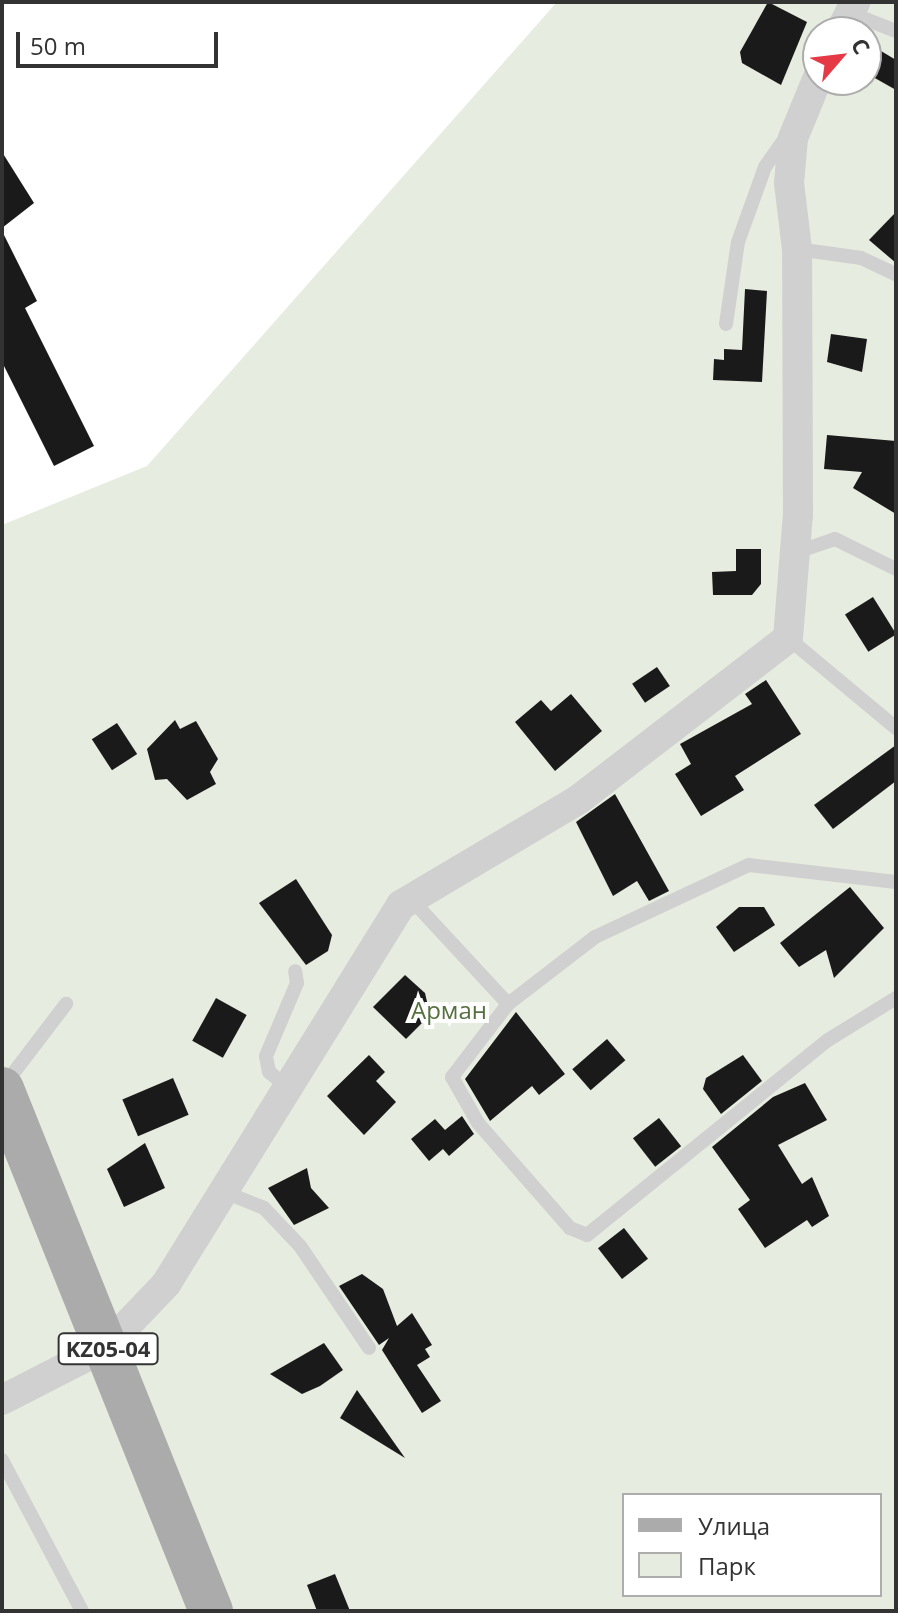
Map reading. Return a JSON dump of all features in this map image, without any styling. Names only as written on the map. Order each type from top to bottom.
[{"type":"main road","name":"KZ05-04","points":[[2,1088],[211,1611]]},
{"type":"street","points":[[2,1400],[107,1346],[166,1284],[287,1087],[410,898],[578,800],[788,638],[797,552],[797,249],[789,183],[798,121],[809,96]]},
{"type":"lane","points":[[726,324],[738,242],[765,167],[798,121]]},
{"type":"lane","points":[[797,249],[861,258],[896,274]]},
{"type":"lane","points":[[797,552],[835,539],[896,569]]},
{"type":"lane","points":[[788,638],[896,728]]},
{"type":"lane","points":[[896,882],[749,865],[595,937],[508,1004],[452,1077],[478,1123],[570,1228],[587,1235],[816,1049],[896,998]]},
{"type":"lane","points":[[410,898],[508,1004]]},
{"type":"lane","points":[[287,1087],[269,1072],[266,1056],[297,983],[295,971]]},
{"type":"lane","points":[[2,1088],[66,1004]]},
{"type":"lane","points":[[222,1191],[264,1208],[300,1246],[369,1348]]},
{"type":"lane","points":[[2,1460],[82,1611]]},
{"type":"green space","name":"Арман","points":[[557,2],[896,2],[896,1611],[2,1611],[2,525],[147,466]]},
{"type":"building","points":[[768,2],[802,19],[802,34],[781,85],[742,63],[740,52]]},
{"type":"building","points":[[882,52],[896,60],[896,90],[882,82]]},
{"type":"building","points":[[2,152],[34,203],[2,228]]},
{"type":"building","points":[[896,212],[896,263],[869,240]]},
{"type":"building","points":[[2,231],[37,301],[25,308],[94,446],[54,466],[2,362]]},
{"type":"building","points":[[745,289],[767,291],[762,382],[713,380],[714,359],[724,360],[724,349],[742,350]]},
{"type":"building","points":[[831,334],[867,339],[862,372],[827,362]]},
{"type":"building","points":[[827,435],[896,441],[896,514],[853,488],[862,472],[824,469]]},
{"type":"building","points":[[736,549],[761,549],[761,584],[752,595],[713,595],[712,572],[736,571]]},
{"type":"building","points":[[873,597],[896,635],[868,652],[845,614]]},
{"type":"building","points":[[657,667],[670,686],[645,703],[632,684]]},
{"type":"building","points":[[766,680],[801,734],[735,776],[744,790],[701,816],[675,774],[691,764],[680,744],[752,704],[745,694]]},
{"type":"building","points":[[571,694],[602,731],[555,771],[515,722],[541,700],[551,711]]},
{"type":"building","points":[[175,720],[180,729],[196,721],[218,759],[210,772],[216,784],[187,800],[167,779],[155,780],[147,749]]},
{"type":"building","points":[[117,723],[137,754],[112,770],[92,739]]},
{"type":"building","points":[[896,745],[896,781],[833,829],[814,805]]},
{"type":"building","points":[[615,794],[669,891],[649,901],[637,881],[613,896],[576,822]]},
{"type":"building","points":[[296,879],[332,935],[328,951],[306,965],[259,903]]},
{"type":"building","points":[[850,887],[884,928],[834,978],[826,950],[799,967],[780,943]]},
{"type":"building","points":[[739,907],[764,907],[775,925],[734,952],[716,927]]},
{"type":"building","points":[[405,975],[425,993],[430,1015],[406,1039],[373,1007]]},
{"type":"building","points":[[216,998],[247,1015],[223,1058],[192,1041]]},
{"type":"building","points":[[516,1012],[565,1074],[539,1095],[532,1086],[490,1121],[465,1079]]},
{"type":"building","points":[[607,1039],[625,1060],[591,1090],[572,1069]]},
{"type":"building","points":[[369,1055],[385,1072],[376,1081],[396,1102],[364,1135],[327,1096]]},
{"type":"building","points":[[743,1055],[762,1081],[721,1114],[703,1089],[706,1078]]},
{"type":"building","points":[[173,1078],[189,1115],[138,1136],[122,1099]]},
{"type":"building","points":[[805,1083],[827,1120],[778,1145],[802,1184],[812,1177],[829,1216],[812,1227],[807,1220],[765,1248],[738,1209],[750,1200],[712,1147],[773,1097]]},
{"type":"building","points":[[462,1116],[474,1134],[449,1156],[443,1149],[429,1161],[411,1139],[435,1119],[445,1130]]},
{"type":"building","points":[[659,1118],[681,1146],[655,1167],[633,1138]]},
{"type":"building","points":[[145,1143],[165,1188],[124,1207],[107,1169]]},
{"type":"building","points":[[307,1168],[311,1188],[329,1208],[294,1225],[268,1188]]},
{"type":"building","points":[[624,1228],[648,1259],[622,1279],[598,1248]]},
{"type":"building","points":[[362,1274],[383,1289],[397,1326],[412,1313],[432,1345],[425,1349],[430,1357],[417,1365],[441,1401],[422,1413],[382,1350],[389,1338],[379,1345],[339,1286]]},
{"type":"building","points":[[324,1343],[343,1370],[320,1386],[302,1394],[270,1374]]},
{"type":"building","points":[[357,1390],[405,1458],[340,1418]]},
{"type":"building","points":[[335,1574],[350,1611],[317,1611],[307,1585]]}]
